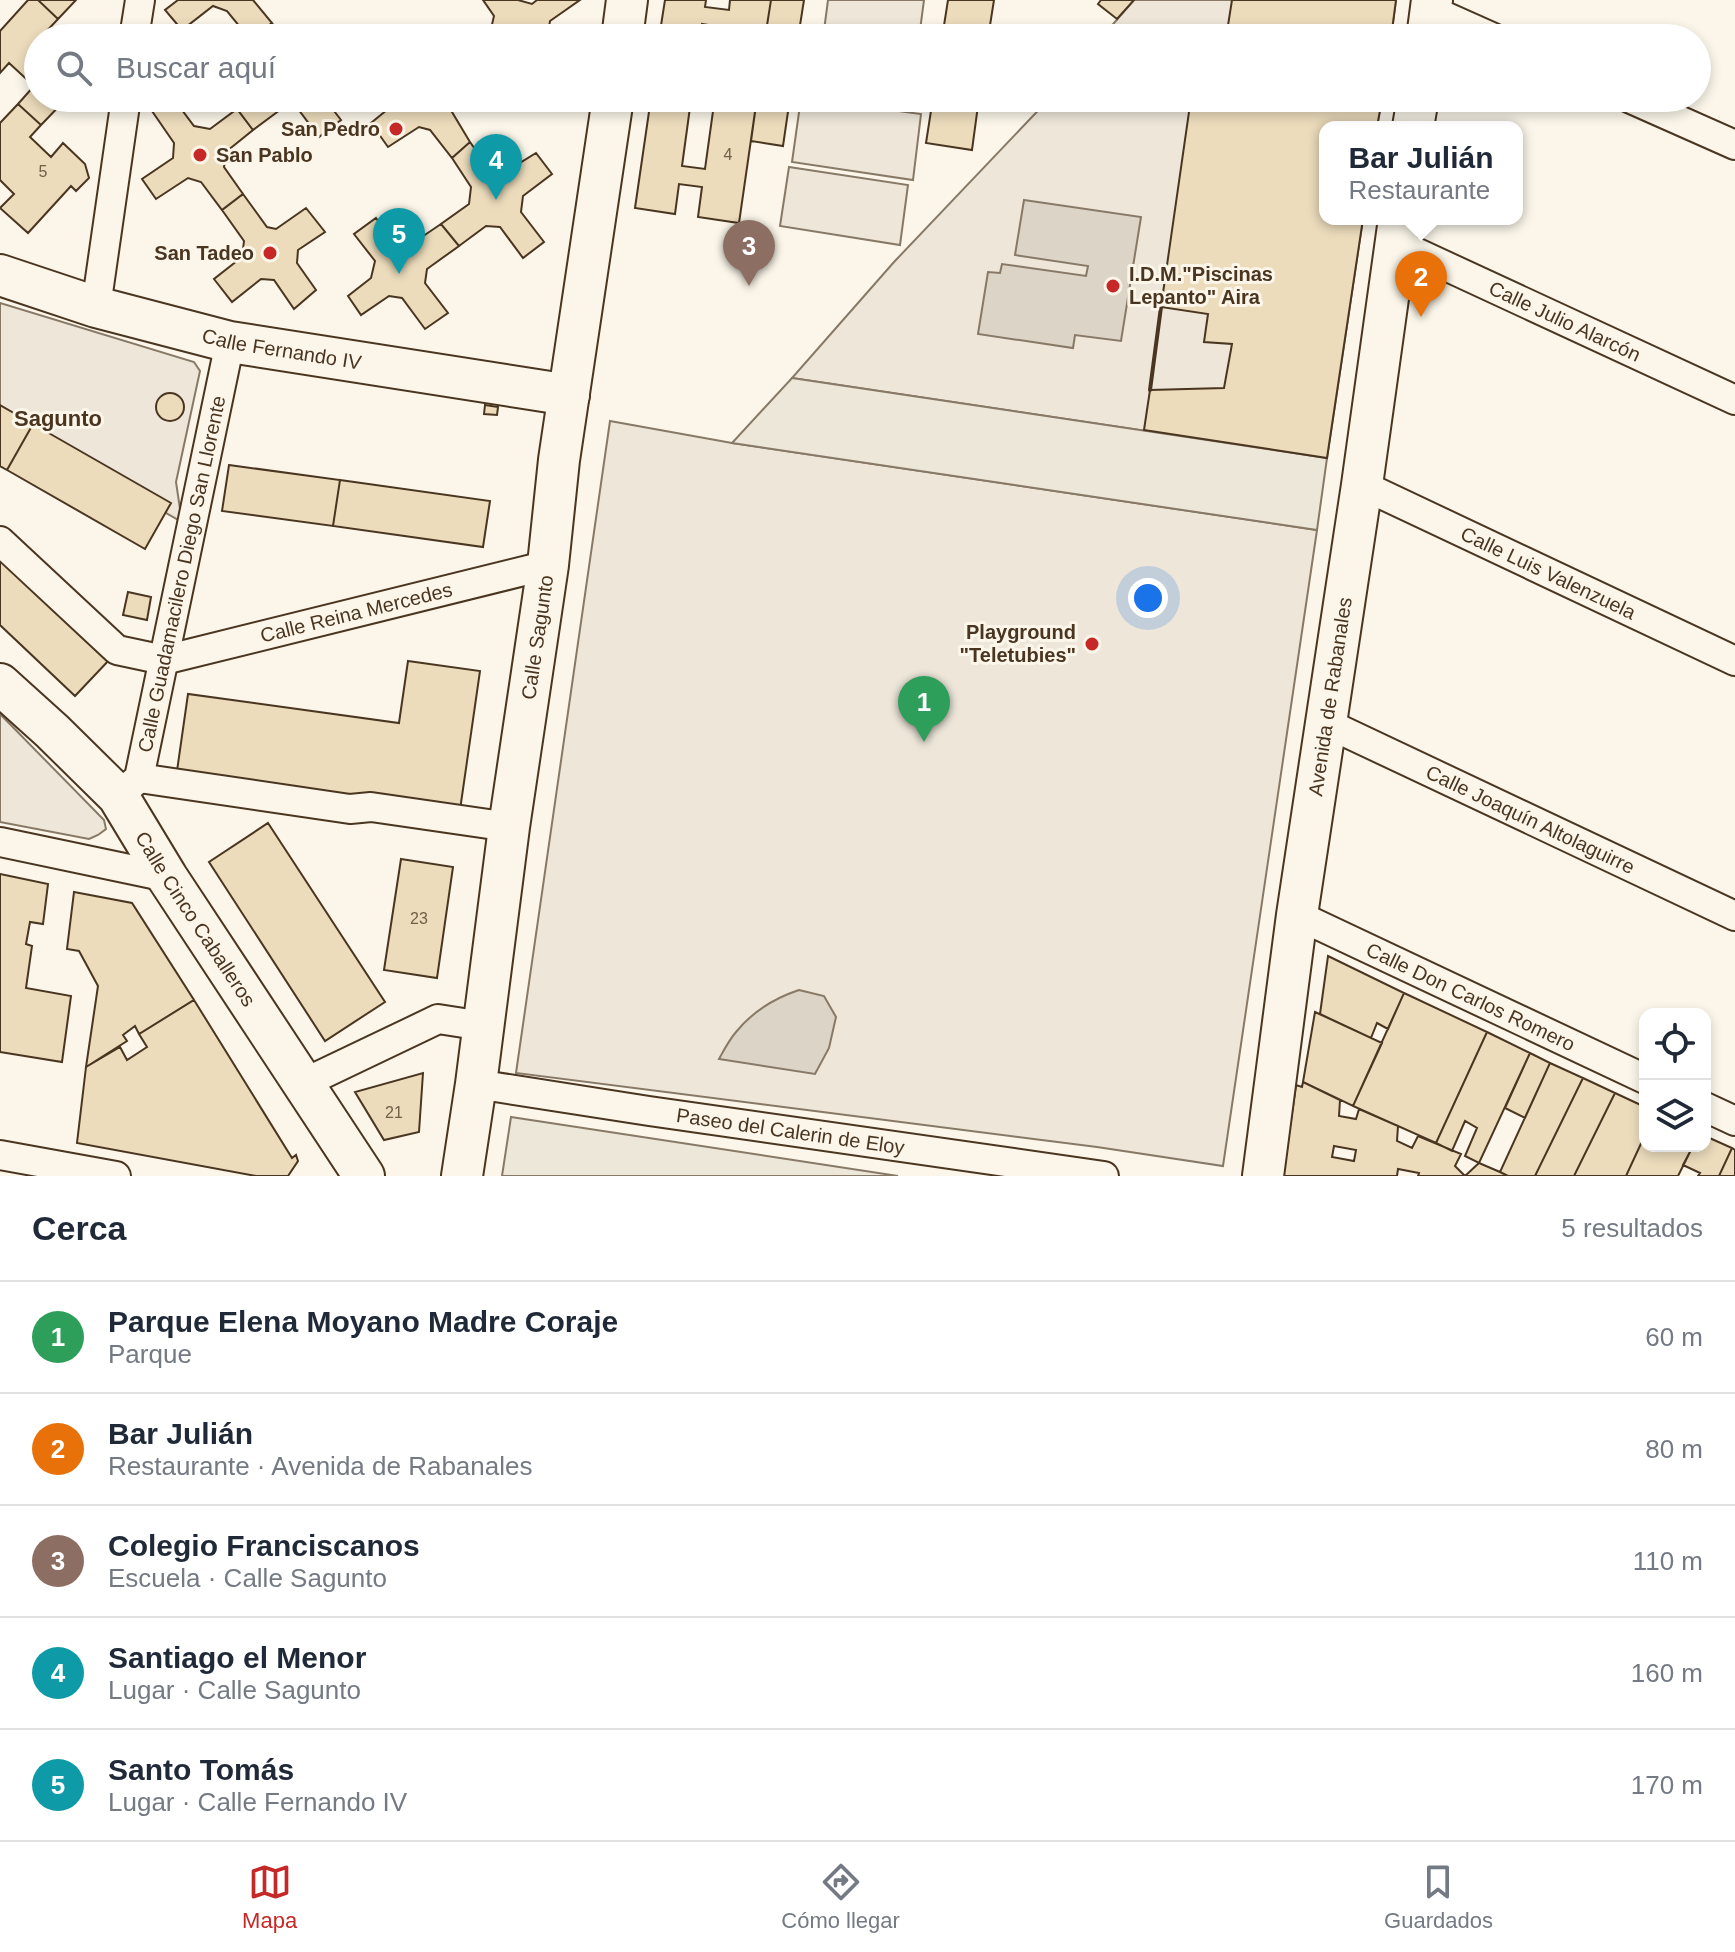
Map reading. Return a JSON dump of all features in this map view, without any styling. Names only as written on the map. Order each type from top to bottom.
[{"type":"street","points":[[136,24],[140,0]]},
{"type":"street","points":[[624,24],[627,0]]},
{"type":"street","points":[[1430,16],[1453,24]]},
{"type":"street","points":[[96,307],[124,112]]},
{"type":"street","name":"Calle Sagunto","points":[[462,1176],[548,565],[559,460],[611,112]]},
{"type":"street","points":[[1661,112],[1735,145]]},
{"type":"street","name":"Calle Julio Alarcón","points":[[1398,231],[1735,400]]},
{"type":"street","name":"Avenida de Rabanales","points":[[1263,1176],[1297,915],[1398,231]]},
{"type":"street","name":"Calle Fernando IV","points":[[0,275],[96,307],[230,342],[569,395]]},
{"type":"street","name":"Calle Guadamacilero Diego San Llorente","points":[[128,787],[164,660],[230,342]]},
{"type":"street","name":"Calle Luis Valenzuela","points":[[1362,485],[1735,661]]},
{"type":"street","points":[[0,541],[117,650],[164,660]]},
{"type":"street","name":"Calle Reina Mercedes","points":[[164,660],[548,565]]},
{"type":"street","name":"Calle Cinco Caballeros","points":[[0,684],[52,731],[128,787],[167,877],[364,1176]]},
{"type":"street","name":"Calle Joaquín Altolaguirre","points":[[1326,723],[1735,916]]},
{"type":"street","points":[[128,787],[350,809],[371,807],[509,827]]},
{"type":"street","points":[[0,842],[167,877]]},
{"type":"street","name":"Calle Don Carlos Romero","points":[[1297,915],[1639,1076]]},
{"type":"street","points":[[302,1084],[438,1019],[483,1026]]},
{"type":"street","name":"Paseo del Calerin de Eloy","points":[[476,1084],[1104,1176]]},
{"type":"street","points":[[1711,1110],[1735,1121]]},
{"type":"street","points":[[0,1155],[51,1170],[116,1176]]},
{"type":"shaded area","points":[[828,0],[924,0],[921,24],[825,24]]},
{"type":"shaded area","points":[[1134,0],[1396,0],[1393,24],[1113,24]]},
{"type":"shaded area","points":[[799,112],[921,114],[913,180],[792,162]]},
{"type":"shaded area","name":"I.D.M.\"Piscinas Lepanto\" Aira","points":[[1037,112],[1380,112],[1378,121],[1319,121],[1319,225],[1362,225],[1327,458],[792,378],[894,262]]},
{"type":"shaded area","points":[[789,167],[908,185],[900,245],[780,226]]},
{"type":"shaded area","points":[[1024,200],[1141,217],[1121,341],[1075,335],[1073,348],[978,334],[988,272],[1000,273],[1002,264],[1086,276],[1088,266],[1015,255]]},
{"type":"shaded area","points":[[0,303],[194,362],[200,371],[176,482],[182,522],[0,419]]},
{"type":"shaded area","points":[[792,378],[1327,458],[1317,530],[732,443]]},
{"type":"shaded area","points":[[610,421],[732,443],[1317,530],[1223,1166],[1097,1147],[516,1073]]},
{"type":"shaded area","points":[[0,714],[104,820],[106,829],[89,839],[0,822]]},
{"type":"shaded area","points":[[799,990],[824,996],[836,1017],[829,1048],[815,1074],[719,1059],[733,1035],[750,1018],[773,1001]]},
{"type":"shaded area","points":[[511,1117],[898,1176],[502,1176]]},
{"type":"building","points":[[28,0],[38,0],[58,19],[53,24],[24,24],[24,77],[9,63],[0,73],[0,31]]},
{"type":"building","points":[[38,0],[76,0],[58,19]]},
{"type":"building","points":[[178,0],[253,0],[272,23],[238,24],[227,11],[213,6],[190,24],[177,24],[165,10]]},
{"type":"building","points":[[483,0],[518,0],[532,4],[537,0],[580,0],[549,24],[492,24],[494,16]]},
{"type":"building","points":[[665,0],[706,0],[705,7],[729,10],[730,0],[771,0],[767,24],[661,24]]},
{"type":"building","points":[[771,0],[804,0],[800,24],[767,24]]},
{"type":"building","points":[[948,0],[994,0],[990,24],[944,24]]},
{"type":"building","points":[[1101,0],[1134,0],[1117,19],[1098,4]]},
{"type":"building","points":[[1232,0],[1396,0],[1393,24],[1228,24]]},
{"type":"building","points":[[18,104],[41,125],[30,137],[51,157],[63,143],[85,164],[89,178],[76,191],[71,186],[28,233],[0,208],[14,194],[0,180],[0,123]]},
{"type":"building","points":[[27,112],[54,112],[41,125]]},
{"type":"building","name":"San Pablo","points":[[153,112],[184,112],[194,126],[210,129],[233,112],[239,112],[253,130],[227,151],[224,167],[243,194],[222,210],[201,182],[188,178],[156,199],[142,179],[173,158],[174,143]]},
{"type":"building","points":[[239,112],[277,112],[253,130]]},
{"type":"building","points":[[300,112],[335,112],[341,120],[319,137]]},
{"type":"building","name":"San Pedro","points":[[384,112],[452,112],[470,142],[452,158],[430,130],[419,127],[388,147],[371,123]]},
{"type":"building","points":[[649,112],[689,112],[682,166],[705,169],[713,112],[755,112],[739,223],[698,217],[702,187],[679,184],[675,214],[635,208]]},
{"type":"building","points":[[755,112],[788,112],[783,146],[751,141]]},
{"type":"building","points":[[931,112],[977,112],[972,150],[926,143]]},
{"type":"building","points":[[1189,112],[1380,112],[1378,121],[1319,121],[1319,225],[1362,225],[1327,458],[1144,430],[1150,390],[1224,388],[1232,344],[1204,342],[1208,314],[1161,307]]},
{"type":"building","points":[[470,142],[491,172],[502,174],[536,153],[552,174],[523,196],[521,212],[544,242],[523,258],[500,227],[486,226],[459,246],[441,224],[469,204],[471,187],[452,158]]},
{"type":"building","name":"San Tadeo","points":[[243,194],[267,227],[276,229],[306,208],[325,232],[298,250],[297,263],[316,290],[294,309],[274,280],[261,279],[232,302],[214,279],[242,257],[244,241],[222,210]]},
{"type":"building","points":[[376,218],[393,242],[407,247],[441,224],[459,246],[427,269],[425,283],[448,313],[425,329],[402,298],[389,296],[361,315],[348,296],[371,278],[375,261],[354,234]]},
{"type":"building","points":[[170,393],[180,397],[184,407],[180,417],[170,421],[160,417],[156,407],[160,397]]},
{"type":"building","points":[[0,405],[33,424],[7,470],[0,466]]},
{"type":"building","points":[[485,405],[498,407],[497,415],[484,414]]},
{"type":"building","points":[[33,424],[171,503],[145,549],[7,470]]},
{"type":"building","points":[[229,465],[340,480],[333,526],[222,511]]},
{"type":"building","points":[[340,480],[490,501],[483,547],[333,526]]},
{"type":"building","points":[[0,552],[111,658],[75,696],[0,625]]},
{"type":"building","points":[[128,592],[151,597],[147,620],[123,615]]},
{"type":"building","points":[[408,661],[480,671],[460,810],[177,771],[188,694],[399,723]]},
{"type":"building","points":[[268,823],[385,1002],[325,1041],[209,862]]},
{"type":"building","points":[[401,859],[453,867],[437,978],[384,970]]},
{"type":"building","points":[[0,874],[48,884],[43,924],[30,922],[26,944],[32,946],[26,988],[71,996],[62,1062],[0,1052]]},
{"type":"building","points":[[74,892],[132,903],[194,1000],[139,1034],[135,1026],[123,1035],[127,1041],[86,1067],[98,986],[79,951],[67,949]]},
{"type":"building","points":[[1328,956],[1404,993],[1388,1029],[1377,1023],[1371,1038],[1320,1014]]},
{"type":"building","points":[[1404,993],[1487,1032],[1436,1143],[1353,1106]]},
{"type":"building","points":[[194,1000],[292,1158],[296,1155],[298,1161],[288,1176],[256,1176],[77,1143],[86,1067],[120,1047],[127,1060],[147,1047],[139,1034]]},
{"type":"building","points":[[1315,1012],[1382,1043],[1353,1106],[1303,1082]]},
{"type":"building","points":[[1487,1032],[1530,1053],[1479,1163],[1465,1156],[1477,1128],[1465,1121],[1452,1151],[1436,1143]]},
{"type":"building","points":[[1530,1053],[1550,1063],[1525,1118],[1505,1108]]},
{"type":"building","points":[[1550,1063],[1583,1078],[1535,1176],[1508,1176],[1500,1172]]},
{"type":"building","points":[[423,1073],[419,1132],[384,1140],[355,1092]]},
{"type":"building","points":[[1583,1078],[1615,1093],[1574,1176],[1535,1176]]},
{"type":"building","points":[[1303,1082],[1340,1100],[1339,1116],[1356,1119],[1359,1109],[1398,1126],[1397,1141],[1412,1148],[1418,1136],[1461,1154],[1455,1166],[1465,1176],[1418,1176],[1419,1173],[1398,1169],[1397,1176],[1283,1176],[1296,1085],[1302,1087]],"holes":[[[1334,1146],[1356,1150],[1354,1161],[1332,1157]]]},
{"type":"building","points":[[1615,1093],[1639,1104],[1639,1148],[1626,1176],[1574,1176]]},
{"type":"building","points":[[1711,1139],[1732,1148],[1719,1176],[1698,1176],[1700,1173],[1683,1165],[1690,1152],[1711,1152]]},
{"type":"building","points":[[1639,1148],[1639,1152],[1690,1152],[1678,1176],[1626,1176]]},
{"type":"building","points":[[1732,1148],[1735,1150],[1735,1176],[1719,1176]]},
{"type":"building","points":[[1479,1163],[1500,1172],[1508,1176],[1465,1176]]},
{"type":"wall","points":[[1150,390],[1161,307]]},
{"type":"place","name":"San Pedro","points":[[396,129]]},
{"type":"place","name":"San Pablo","points":[[200,155]]},
{"type":"place","name":"Santiago el Menor","points":[[496,200]]},
{"type":"place","name":"San Tadeo","points":[[270,253]]},
{"type":"place","name":"Santo Tomás","points":[[399,274]]},
{"type":"place","name":"Colegio Franciscanos","points":[[749,286]]},
{"type":"place","name":"I.D.M.\"Piscinas Lepanto\" Aira","points":[[1113,286]]},
{"type":"place","name":"Bar Julián","points":[[1421,317]]},
{"type":"place","name":"Playground \"Teletubies\"","points":[[1092,644]]},
{"type":"place","name":"Parque Elena Moyano Madre Coraje","points":[[924,742]]},
{"type":"district","name":"Sagunto","points":[[58,418]]}]
